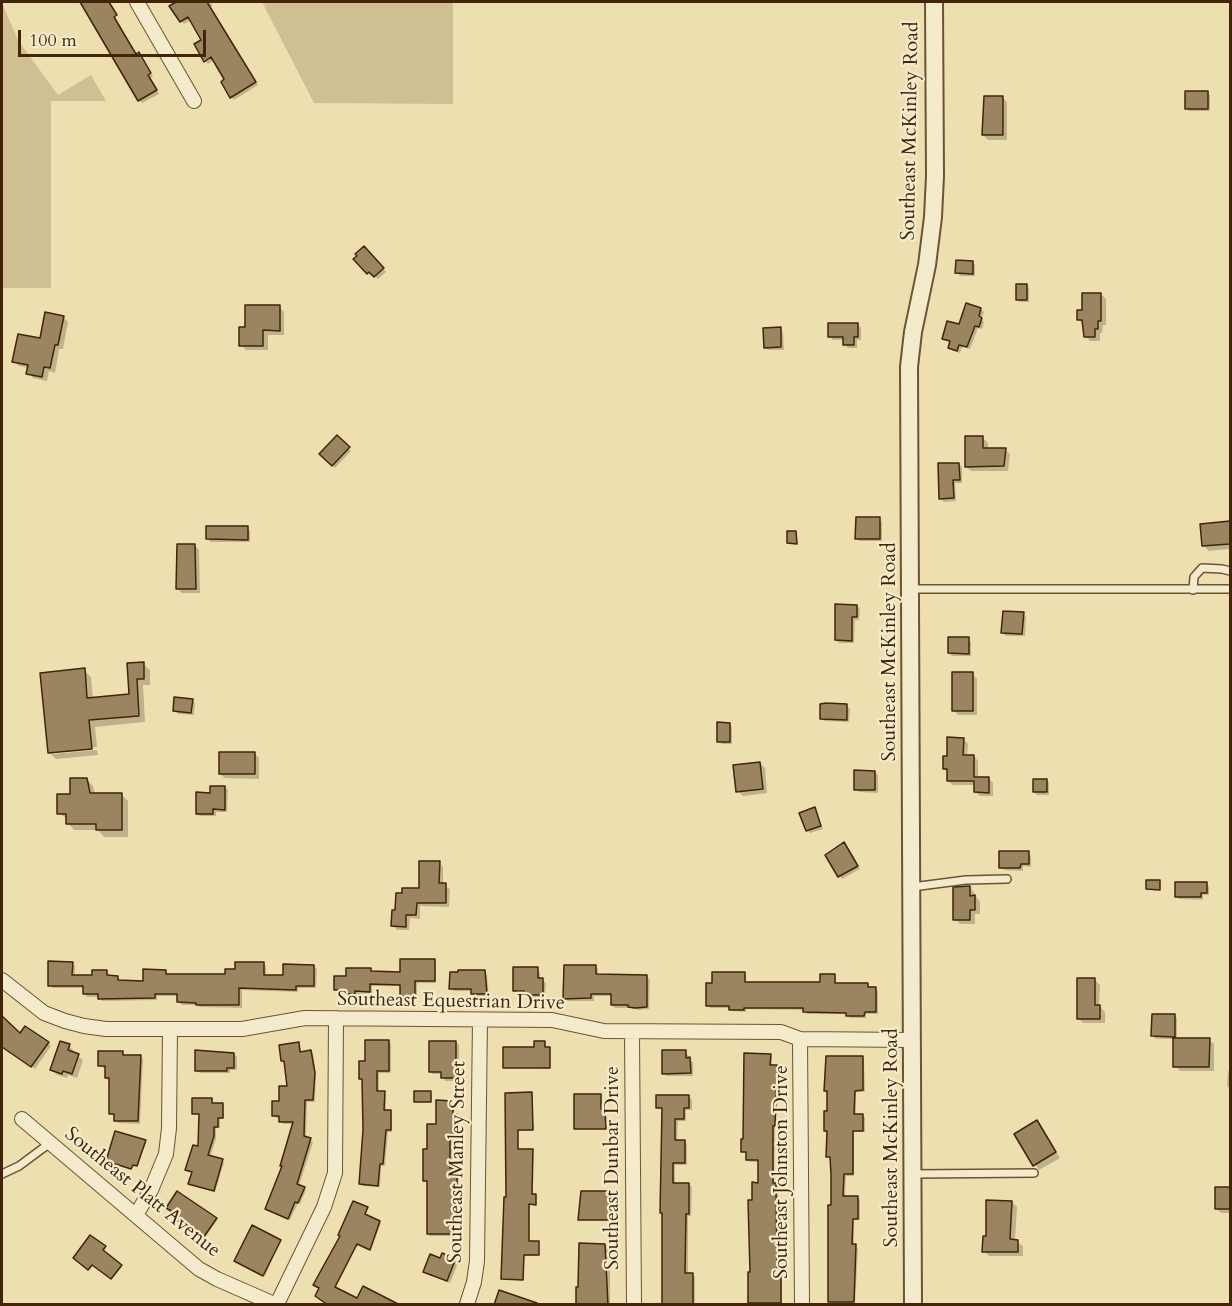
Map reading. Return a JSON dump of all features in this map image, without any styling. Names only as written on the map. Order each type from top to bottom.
[{"type":"street","points":[[137,2],[194,101]]},
{"type":"street","name":"Southeast McKinley Road","points":[[913,1305],[909,367],[933,217],[935,176],[934,2]]},
{"type":"street","name":"Southeast Equestrian Drive","points":[[2,980],[44,1013],[84,1026],[106,1029],[242,1029],[305,1018],[552,1020],[590,1029],[632,1032],[781,1032],[800,1039],[912,1040]]},
{"type":"street","points":[[275,1305],[324,1207],[335,1173],[336,1018]]},
{"type":"street","name":"Southeast Manley Street","points":[[467,1305],[477,1261],[480,1020]]},
{"type":"street","points":[[136,1215],[151,1190],[166,1154],[169,1128],[170,1029]]},
{"type":"street","name":"Southeast Dunbar Drive","points":[[632,1032],[634,1305]]},
{"type":"street","name":"Southeast Johnston Drive","points":[[800,1039],[802,1305]]},
{"type":"street","name":"Southeast Platt Avenue","points":[[22,1119],[199,1269],[275,1305]]},
{"type":"lane","points":[[1193,590],[1194,577],[1202,568],[1230,571]]},
{"type":"lane","points":[[910,590],[1230,589]]},
{"type":"lane","points":[[912,887],[966,880],[1007,879]]},
{"type":"lane","points":[[2,1174],[19,1166],[50,1143]]},
{"type":"lane","points":[[913,1174],[1034,1173]]},
{"type":"shaded area","points":[[262,2],[453,2],[453,104],[314,103]]},
{"type":"shaded area","points":[[2,3],[18,40],[58,95],[91,75],[106,101],[51,101],[51,288],[2,288]]},
{"type":"building","points":[[80,2],[109,2],[117,15],[114,17],[127,39],[136,54],[139,52],[151,73],[148,75],[157,90],[138,101]]},
{"type":"building","points":[[176,2],[207,2],[256,82],[230,98],[221,82],[224,79],[211,57],[204,62],[194,44],[201,40],[188,17],[180,22],[169,6]]},
{"type":"building","points":[[1185,91],[1208,91],[1208,109],[1185,109]]},
{"type":"building","points":[[984,96],[1003,96],[1003,135],[982,135]]},
{"type":"building","points":[[364,246],[384,268],[374,277],[369,272],[367,274],[353,259]]},
{"type":"building","points":[[956,260],[973,261],[973,274],[955,273]]},
{"type":"building","points":[[1016,284],[1027,284],[1027,300],[1016,300]]},
{"type":"building","points":[[1082,293],[1101,293],[1101,321],[1098,321],[1098,329],[1095,329],[1095,337],[1084,337],[1082,320],[1077,320],[1077,310],[1082,310]]},
{"type":"building","points":[[966,303],[981,308],[979,316],[982,318],[979,327],[975,326],[967,347],[959,345],[957,351],[948,348],[950,341],[942,339],[947,321],[959,324]]},
{"type":"building","points":[[245,305],[280,305],[280,331],[263,330],[263,346],[239,346],[239,327],[245,327]]},
{"type":"building","points":[[45,312],[64,316],[50,368],[44,367],[42,377],[26,374],[28,365],[12,362],[18,334],[40,338]]},
{"type":"building","points":[[828,323],[858,323],[858,337],[854,337],[854,345],[843,345],[843,337],[828,337]]},
{"type":"building","points":[[781,327],[781,347],[764,348],[763,328]]},
{"type":"building","points":[[337,435],[350,447],[332,466],[319,454]]},
{"type":"building","points":[[965,436],[983,436],[983,448],[1006,448],[1004,466],[965,467]]},
{"type":"building","points":[[938,463],[959,463],[960,480],[953,480],[954,498],[939,499]]},
{"type":"building","points":[[856,517],[880,517],[880,539],[855,539]]},
{"type":"building","points":[[1230,521],[1230,544],[1202,546],[1200,524]]},
{"type":"building","points":[[206,526],[248,526],[248,540],[206,539]]},
{"type":"building","points":[[787,531],[796,531],[797,544],[787,543]]},
{"type":"building","points":[[177,544],[195,544],[196,589],[176,589]]},
{"type":"building","points":[[835,604],[857,605],[857,617],[852,617],[852,641],[835,640]]},
{"type":"building","points":[[1003,611],[1024,612],[1022,634],[1001,633]]},
{"type":"building","points":[[948,637],[969,637],[969,654],[948,653]]},
{"type":"building","points":[[144,662],[144,679],[137,679],[139,716],[89,720],[92,749],[48,753],[40,673],[85,668],[87,698],[129,694],[127,663]]},
{"type":"building","points":[[952,672],[973,672],[973,711],[952,711]]},
{"type":"building","points":[[174,697],[193,699],[191,713],[173,711]]},
{"type":"building","points":[[820,704],[847,704],[847,720],[820,719]]},
{"type":"building","points":[[717,722],[730,723],[730,742],[717,742]]},
{"type":"building","points":[[947,737],[964,738],[963,755],[974,755],[974,777],[989,777],[989,793],[974,792],[974,781],[947,781],[947,769],[943,769],[943,756],[947,756]]},
{"type":"building","points":[[219,752],[255,752],[255,774],[219,774]]},
{"type":"building","points":[[760,762],[763,789],[736,792],[733,765]]},
{"type":"building","points":[[854,770],[875,771],[875,790],[854,790]]},
{"type":"building","points":[[70,778],[87,778],[90,793],[122,793],[122,830],[96,830],[96,824],[66,824],[66,814],[57,814],[57,794],[70,794]]},
{"type":"building","points":[[1033,779],[1047,779],[1047,792],[1033,792]]},
{"type":"building","points":[[210,786],[225,786],[225,810],[213,809],[213,814],[196,814],[196,792],[210,793]]},
{"type":"building","points":[[815,807],[821,826],[806,831],[799,813]]},
{"type":"building","points":[[844,842],[858,866],[838,877],[825,855]]},
{"type":"building","points":[[999,851],[1029,851],[1029,864],[1021,864],[1020,868],[999,868]]},
{"type":"building","points":[[419,861],[440,861],[439,883],[446,883],[446,903],[417,903],[416,915],[406,915],[406,927],[391,926],[396,893],[402,893],[402,888],[419,888]]},
{"type":"building","points":[[1146,880],[1160,880],[1160,890],[1146,889]]},
{"type":"building","points":[[1175,882],[1207,882],[1207,893],[1201,893],[1201,897],[1175,897]]},
{"type":"building","points":[[970,886],[970,896],[975,895],[975,910],[970,910],[970,920],[953,920],[953,887]]},
{"type":"building","points":[[400,959],[435,959],[435,981],[415,981],[415,997],[400,997],[400,985],[370,984],[370,992],[355,991],[355,994],[341,994],[341,990],[334,990],[334,976],[346,976],[346,968],[371,968],[371,971],[400,972]]},
{"type":"building","points":[[48,961],[73,962],[72,975],[92,975],[92,970],[107,970],[107,975],[118,976],[118,980],[143,981],[143,969],[166,970],[166,974],[225,974],[225,969],[235,969],[235,962],[264,962],[264,975],[283,975],[283,964],[314,965],[314,986],[296,986],[296,990],[239,988],[239,1005],[196,1005],[196,1003],[177,1002],[177,994],[155,994],[155,998],[98,999],[98,994],[83,994],[83,986],[48,986]]},
{"type":"building","points":[[564,965],[596,965],[596,974],[647,975],[647,1007],[611,1005],[611,994],[591,994],[591,998],[563,999]]},
{"type":"building","points":[[513,967],[538,967],[538,978],[543,978],[543,995],[524,995],[524,991],[513,991]]},
{"type":"building","points":[[458,970],[485,970],[487,994],[471,994],[471,989],[449,989],[450,972],[458,972]]},
{"type":"building","points":[[712,972],[745,972],[745,982],[820,982],[820,974],[835,974],[835,983],[868,983],[868,987],[876,987],[876,1012],[865,1012],[864,1016],[846,1016],[846,1013],[803,1012],[803,1008],[729,1010],[729,1006],[706,1006],[706,983],[712,983]]},
{"type":"building","points":[[1077,978],[1095,978],[1095,1005],[1100,1005],[1100,1019],[1077,1019]]},
{"type":"building","points":[[1152,1014],[1175,1014],[1175,1037],[1151,1036]]},
{"type":"building","points":[[2,1016],[20,1033],[25,1026],[49,1042],[31,1067],[2,1047]]},
{"type":"building","points":[[1173,1038],[1210,1038],[1209,1067],[1173,1067]]},
{"type":"building","points":[[365,1040],[389,1040],[389,1071],[377,1071],[377,1091],[385,1091],[384,1110],[391,1110],[391,1130],[386,1130],[383,1164],[380,1164],[378,1186],[359,1184],[363,1130],[362,1079],[359,1079],[359,1061],[365,1061]]},
{"type":"building","points":[[60,1041],[70,1044],[68,1050],[79,1054],[72,1074],[50,1070]]},
{"type":"building","points":[[429,1041],[456,1041],[456,1078],[441,1078],[441,1072],[429,1072]]},
{"type":"building","points":[[534,1041],[545,1041],[545,1047],[550,1047],[550,1068],[503,1068],[503,1047],[534,1047]]},
{"type":"building","points":[[299,1042],[300,1052],[311,1050],[315,1073],[313,1100],[305,1100],[304,1136],[311,1138],[297,1184],[305,1187],[288,1219],[265,1209],[282,1166],[280,1166],[293,1122],[279,1122],[279,1116],[272,1116],[272,1101],[279,1101],[279,1086],[287,1086],[284,1061],[281,1061],[279,1045]]},
{"type":"building","points":[[195,1050],[234,1053],[234,1068],[227,1068],[227,1071],[195,1071]]},
{"type":"building","points":[[662,1050],[686,1050],[686,1058],[690,1057],[691,1073],[662,1074]]},
{"type":"building","points":[[98,1051],[123,1051],[123,1055],[141,1055],[138,1121],[114,1121],[114,1114],[109,1114],[109,1078],[105,1078],[105,1066],[98,1066]]},
{"type":"building","points":[[744,1053],[771,1054],[770,1065],[777,1065],[775,1126],[773,1126],[773,1183],[776,1183],[777,1272],[781,1272],[781,1303],[748,1303],[748,1272],[750,1272],[748,1200],[752,1200],[752,1182],[758,1183],[758,1160],[746,1160],[746,1152],[741,1152]]},
{"type":"building","points":[[826,1056],[863,1056],[863,1090],[855,1091],[854,1114],[863,1114],[863,1131],[853,1131],[853,1174],[844,1174],[843,1196],[858,1196],[858,1219],[853,1219],[852,1244],[856,1244],[854,1302],[828,1302],[828,1205],[831,1205],[831,1174],[830,1157],[826,1157],[827,1131],[824,1131],[824,1111],[827,1111],[827,1091],[824,1091]]},
{"type":"building","points":[[414,1091],[431,1091],[431,1102],[414,1102]]},
{"type":"building","points":[[532,1092],[533,1130],[518,1130],[518,1149],[533,1149],[532,1194],[536,1194],[536,1205],[529,1204],[529,1241],[539,1241],[539,1255],[524,1255],[523,1280],[501,1279],[504,1197],[506,1197],[505,1093]]},
{"type":"building","points":[[574,1094],[601,1094],[601,1109],[605,1109],[606,1129],[574,1129]]},
{"type":"building","points":[[656,1095],[689,1095],[689,1108],[684,1108],[684,1119],[675,1119],[675,1140],[685,1140],[685,1163],[673,1163],[673,1183],[689,1183],[685,1273],[693,1273],[693,1305],[662,1304],[662,1213],[660,1213],[662,1108],[656,1108]]},
{"type":"building","points":[[192,1098],[212,1098],[212,1103],[223,1103],[223,1118],[218,1118],[218,1127],[214,1127],[214,1136],[208,1155],[223,1159],[214,1191],[188,1184],[192,1172],[185,1170],[193,1145],[198,1146],[199,1114],[192,1114]]},
{"type":"building","points":[[436,1100],[453,1101],[453,1114],[457,1114],[457,1134],[450,1134],[450,1168],[457,1168],[457,1188],[454,1188],[454,1234],[427,1234],[427,1181],[423,1181],[423,1149],[427,1149],[427,1124],[436,1124]]},
{"type":"building","points":[[1037,1120],[1056,1152],[1033,1166],[1014,1134]]},
{"type":"building","points":[[115,1131],[146,1140],[137,1166],[133,1165],[131,1169],[106,1161]]},
{"type":"building","points":[[1215,1187],[1230,1187],[1230,1209],[1215,1209]]},
{"type":"building","points":[[177,1191],[217,1218],[203,1238],[176,1220],[179,1216],[166,1208]]},
{"type":"building","points":[[581,1191],[608,1191],[610,1220],[578,1220]]},
{"type":"building","points":[[986,1200],[1012,1201],[1010,1239],[1018,1240],[1018,1252],[982,1252],[983,1236],[986,1236]]},
{"type":"building","points":[[353,1201],[368,1207],[365,1214],[380,1221],[370,1250],[357,1244],[335,1287],[357,1298],[363,1286],[400,1305],[328,1305],[315,1296],[319,1288],[313,1285],[340,1236],[338,1235]]},
{"type":"building","points":[[252,1225],[281,1240],[263,1276],[234,1261]]},
{"type":"building","points":[[90,1235],[106,1246],[103,1250],[122,1265],[111,1279],[92,1265],[88,1270],[73,1258]]},
{"type":"building","points":[[579,1243],[605,1244],[608,1305],[576,1305]]},
{"type":"building","points":[[442,1253],[456,1258],[447,1281],[423,1272],[430,1254],[440,1258]]},
{"type":"building","points":[[499,1290],[537,1303],[536,1305],[494,1305]]}]
